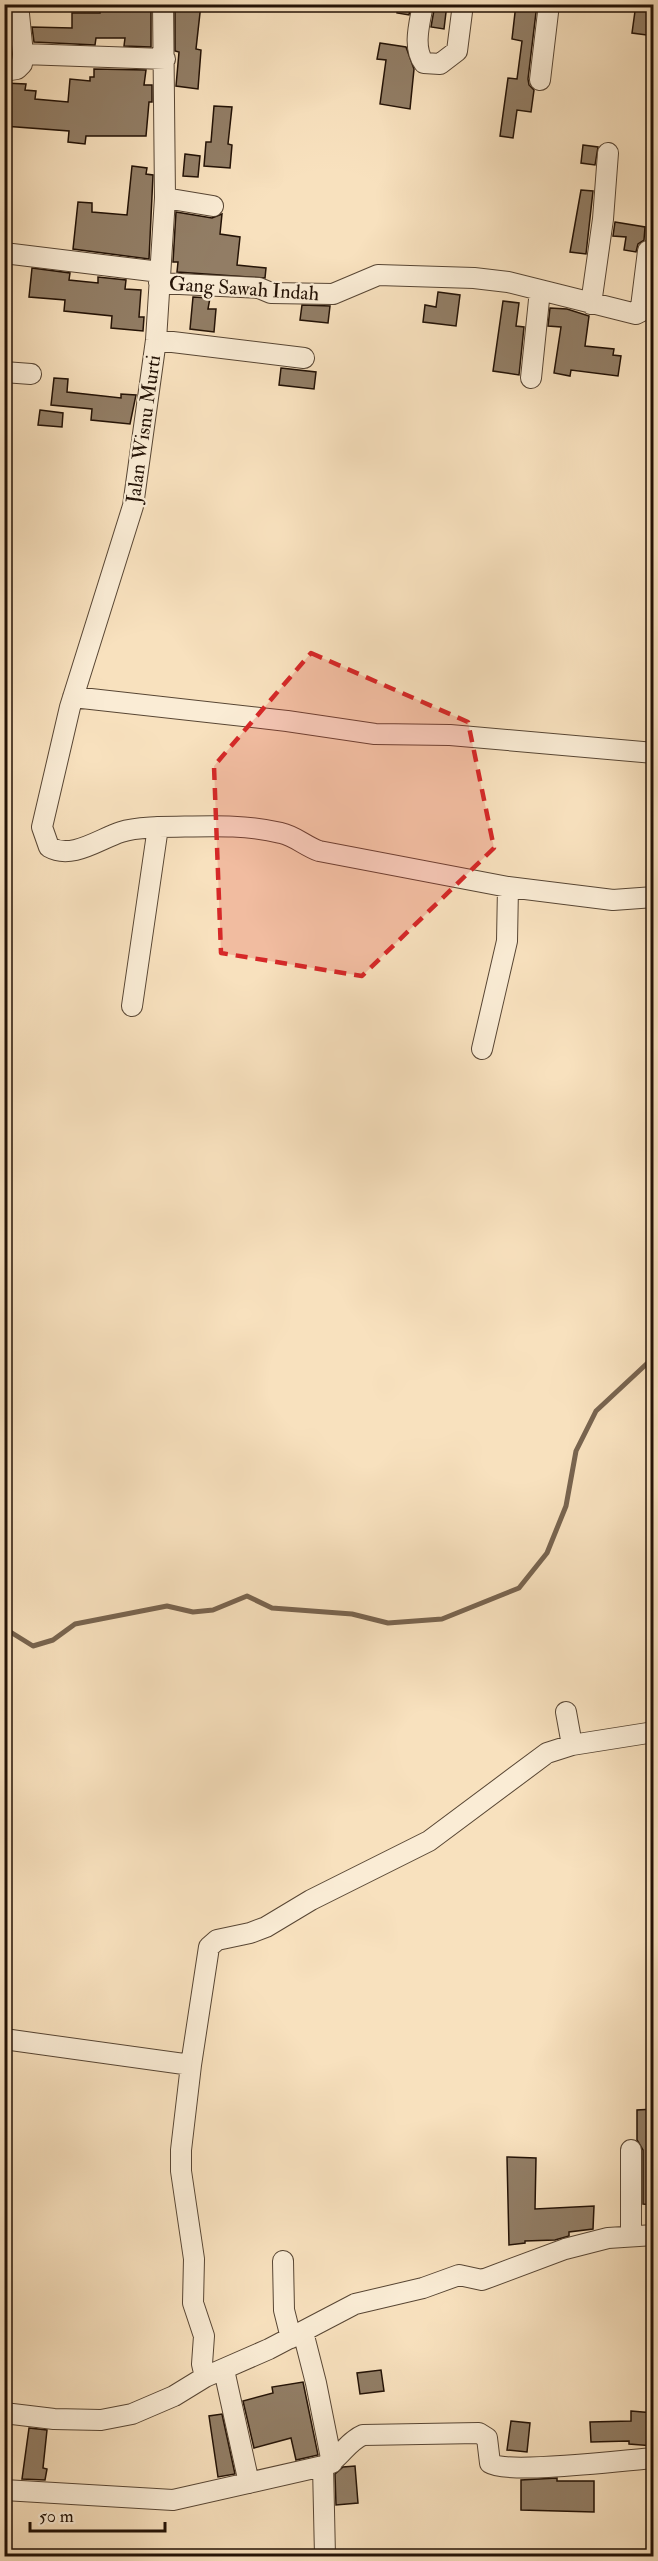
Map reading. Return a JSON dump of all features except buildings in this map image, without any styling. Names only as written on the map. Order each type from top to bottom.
[{"type":"street","name":"Jalan Wisnu Murti","points":[[158,827],[121,831],[77,849],[55,850],[49,847],[42,833],[73,697],[110,573],[130,521],[156,340],[165,198],[163,4]]},
{"type":"street","points":[[423,4],[418,45],[420,57],[424,63],[440,64],[457,51],[463,4]]},
{"type":"street","points":[[540,80],[549,4]]},
{"type":"street","points":[[4,71],[20,67],[22,64],[23,54],[14,7]]},
{"type":"street","points":[[23,54],[165,58]]},
{"type":"street","points":[[591,303],[603,219],[609,153]]},
{"type":"street","points":[[165,198],[213,206]]},
{"type":"street","name":"Gang Sawah Indah","points":[[4,253],[160,277],[259,288],[271,293],[333,294],[378,275],[474,278],[540,290],[636,314],[640,312],[641,307],[648,251]]},
{"type":"street","points":[[531,378],[540,290]]},
{"type":"street","points":[[156,340],[304,358]]},
{"type":"street","points":[[4,372],[31,374]]},
{"type":"street","points":[[73,697],[287,721],[375,734],[450,735],[654,753]]},
{"type":"street","points":[[132,1006],[158,827],[220,827],[272,831],[289,835],[319,851],[507,887],[613,900],[654,897]]},
{"type":"street","points":[[482,1049],[507,941],[507,887]]},
{"type":"street","points":[[566,1712],[572,1745]]},
{"type":"street","points":[[205,2377],[202,2364],[204,2336],[193,2303],[194,2259],[181,2171],[181,2150],[207,1951],[217,1940],[266,1927],[311,1900],[429,1841],[479,1806],[541,1756],[572,1745],[654,1732]]},
{"type":"street","points":[[4,2039],[191,2065]]},
{"type":"street","points":[[631,2150],[631,2236]]},
{"type":"street","points":[[4,2413],[54,2419],[101,2420],[132,2414],[174,2396],[205,2377],[297,2335],[355,2304],[423,2288],[459,2275],[482,2280],[566,2249],[608,2238],[654,2235]]},
{"type":"street","points":[[283,2261],[284,2310],[297,2335],[316,2383],[327,2464],[325,2556]]},
{"type":"street","points":[[224,2370],[249,2484]]},
{"type":"street","points":[[4,2490],[173,2500],[327,2464],[351,2441],[363,2435],[479,2433],[487,2438],[490,2463],[497,2467],[530,2467],[654,2458]]},
{"type":"highlighted area","points":[[311,653],[468,722],[494,848],[362,976],[221,953],[214,766]]},
{"type":"waterway","points":[[4,1628],[33,1646],[53,1640],[75,1624],[167,1606],[193,1612],[213,1610],[247,1596],[272,1608],[352,1614],[388,1623],[442,1619],[519,1588],[547,1553],[566,1506],[576,1451],[596,1411],[654,1357]]}]
